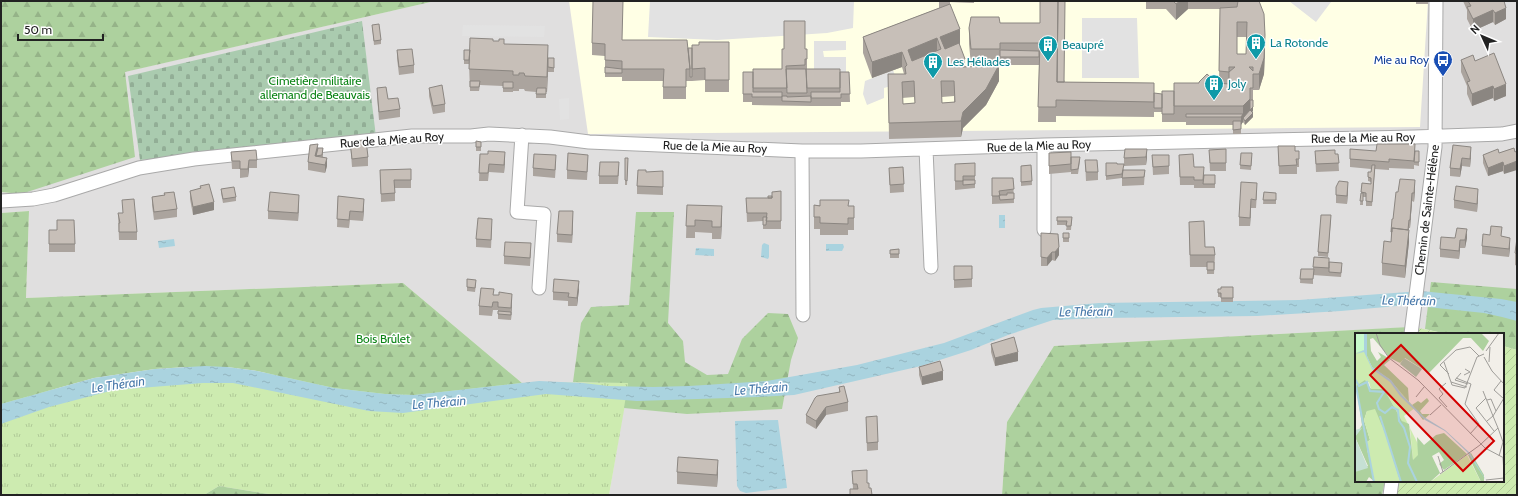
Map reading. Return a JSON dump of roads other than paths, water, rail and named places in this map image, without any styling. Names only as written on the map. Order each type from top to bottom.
[{"type":"street","name":"Chemin de Sainte-Hélène","points":[[1411,333],[1436,136],[1436,1]]},
{"type":"street","name":"Rue de la Mie au Roy","points":[[1,201],[33,199],[54,195],[139,168],[217,156],[412,136],[471,136],[489,134],[522,135],[582,142],[802,151],[1436,136],[1502,134],[1517,131]]},
{"type":"street","points":[[522,135],[517,212],[544,214],[539,288]]},
{"type":"street","points":[[1044,145],[1044,230]]},
{"type":"street","points":[[926,149],[931,267]]},
{"type":"street","points":[[802,151],[803,315]]},
{"type":"street","points":[[1390,495],[1392,482]]},
{"type":"water","points":[[999,215],[1005,215],[1005,228],[999,228]]},
{"type":"water","points":[[174,239],[175,246],[159,248],[158,241]]},
{"type":"water","points":[[764,243],[769,245],[768,259],[761,257],[762,245]]},
{"type":"water","points":[[826,244],[843,244],[844,247],[842,251],[826,251]]},
{"type":"water","points":[[696,248],[714,249],[714,256],[695,255]]},
{"type":"water","name":"Le Thérain","points":[[1421,291],[1517,302],[1517,321],[1484,313],[1408,305],[1257,316],[1053,320],[1008,335],[971,350],[921,366],[794,395],[637,401],[546,394],[403,413],[369,411],[233,383],[203,383],[114,390],[49,407],[1,424],[1,404],[94,378],[155,369],[205,366],[227,367],[257,371],[334,388],[385,394],[414,395],[539,381],[608,386],[689,386],[767,381],[857,365],[944,343],[1041,308],[1099,303],[1299,300]]},
{"type":"water","points":[[778,420],[787,488],[746,493],[740,491],[737,486],[735,421]]},
{"type":"place","name":"La Rotonde","points":[[1256,60]]},
{"type":"place","name":"Beaupré","points":[[1048,62]]},
{"type":"place","name":"Mie au Roy","points":[[1443,77]]},
{"type":"place","name":"Les Héliades","points":[[933,79]]},
{"type":"place","name":"Joly","points":[[1214,101]]},
{"type":"park label","name":"Cimetière militaire allemand de Beauvais","points":[[315,88]]},
{"type":"park label","name":"Bois Brûlet","points":[[383,339]]}]
